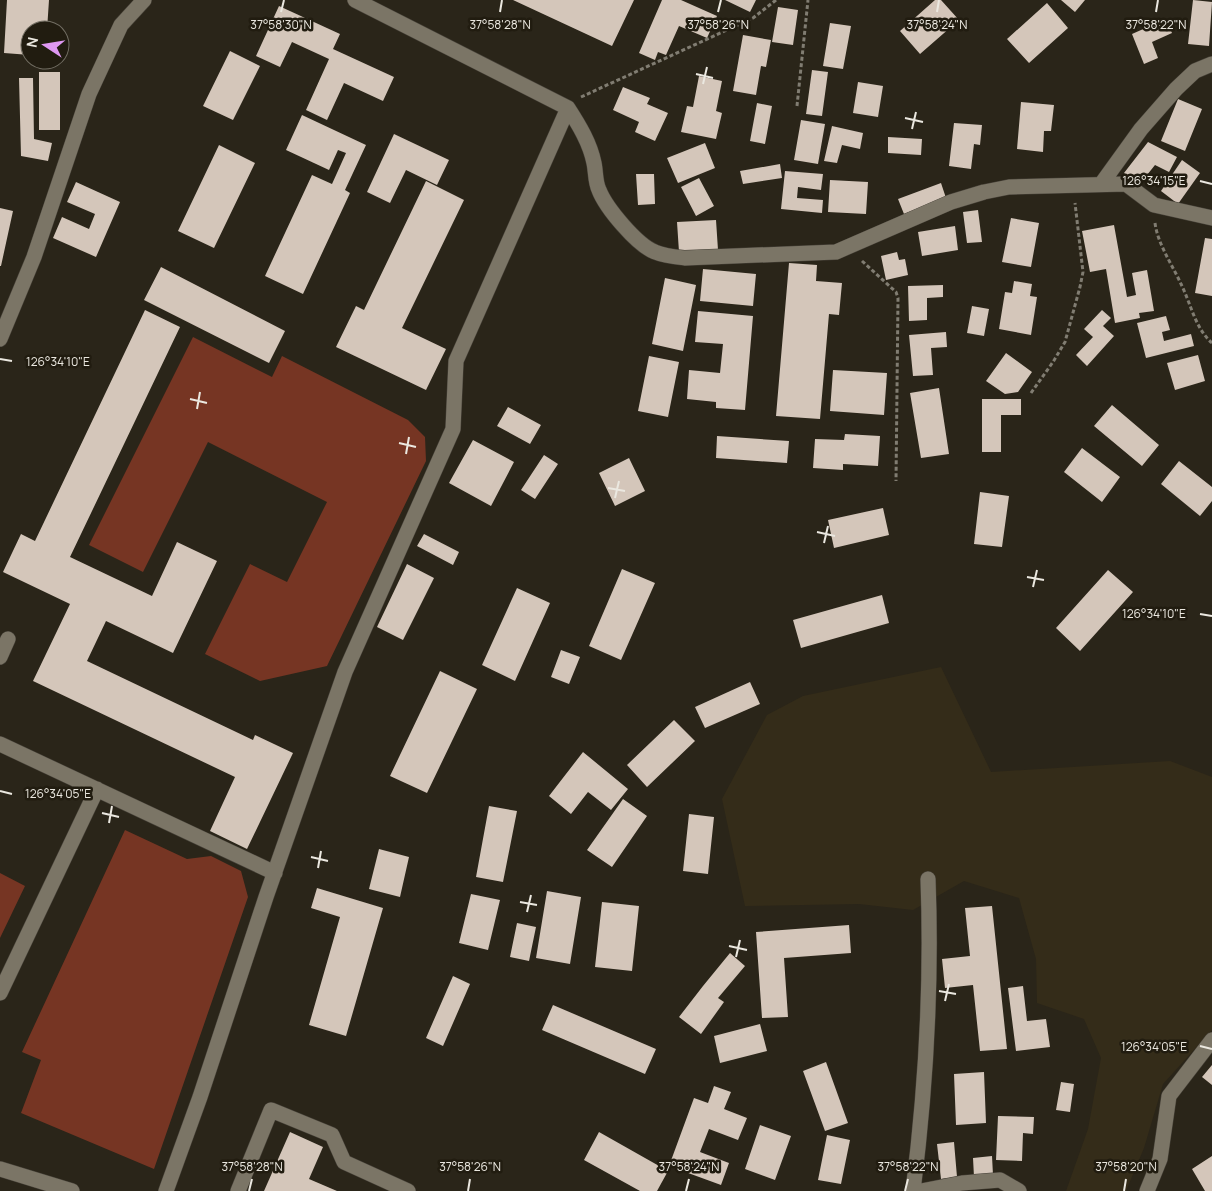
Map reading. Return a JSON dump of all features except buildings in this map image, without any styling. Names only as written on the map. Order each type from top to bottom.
[{"type":"street","points":[[0,339],[34,257],[88,94],[121,25],[144,0]]},
{"type":"street","points":[[355,0],[568,108],[581,128],[594,162],[598,189],[618,219],[641,243],[654,252],[685,258],[836,252],[951,202],[1009,187],[1102,183],[1126,184],[1154,204],[1212,218]]},
{"type":"street","points":[[1102,183],[1140,129],[1176,89],[1195,71],[1212,64]]},
{"type":"street","points":[[166,1191],[345,672],[453,429],[456,361],[568,108]]},
{"type":"street","points":[[0,657],[8,639]]},
{"type":"street","points":[[0,744],[275,873]]},
{"type":"street","points":[[0,993],[97,789]]},
{"type":"street","points":[[913,1191],[921,1126],[926,1060],[930,932],[928,879]]},
{"type":"street","points":[[1147,1191],[1160,1159],[1169,1096],[1212,1040]]},
{"type":"street","points":[[238,1191],[271,1110],[332,1134],[344,1162],[408,1191]]},
{"type":"street","points":[[0,1169],[72,1191]]},
{"type":"street","points":[[921,1191],[962,1183],[1000,1180],[1019,1191]]},
{"type":"path","points":[[568,108],[580,97],[753,18],[773,5],[776,0]]},
{"type":"path","points":[[797,106],[808,0]]},
{"type":"path","points":[[1031,393],[1054,362],[1065,342],[1083,272],[1074,185]]},
{"type":"path","points":[[1154,204],[1157,237],[1182,285],[1199,327],[1212,343]]},
{"type":"path","points":[[847,247],[896,292],[898,298],[896,480]]},
{"type":"shaded area","points":[[193,337],[272,377],[282,356],[408,420],[425,437],[426,461],[327,666],[260,681],[205,654],[250,564],[287,582],[327,502],[208,442],[143,572],[89,545]]},
{"type":"shaded area","points":[[941,667],[991,772],[1170,761],[1212,777],[1212,1030],[1163,1084],[1144,1148],[1126,1191],[1066,1191],[1088,1129],[1101,1058],[1084,1019],[1037,1003],[1036,959],[1019,898],[964,881],[913,910],[859,904],[745,906],[722,799],[767,715],[803,696]]},
{"type":"shaded area","points":[[125,830],[187,859],[211,856],[241,871],[248,897],[154,1169],[21,1113],[41,1060],[22,1052]]},
{"type":"shaded area","points":[[0,873],[25,886],[0,938]]}]
